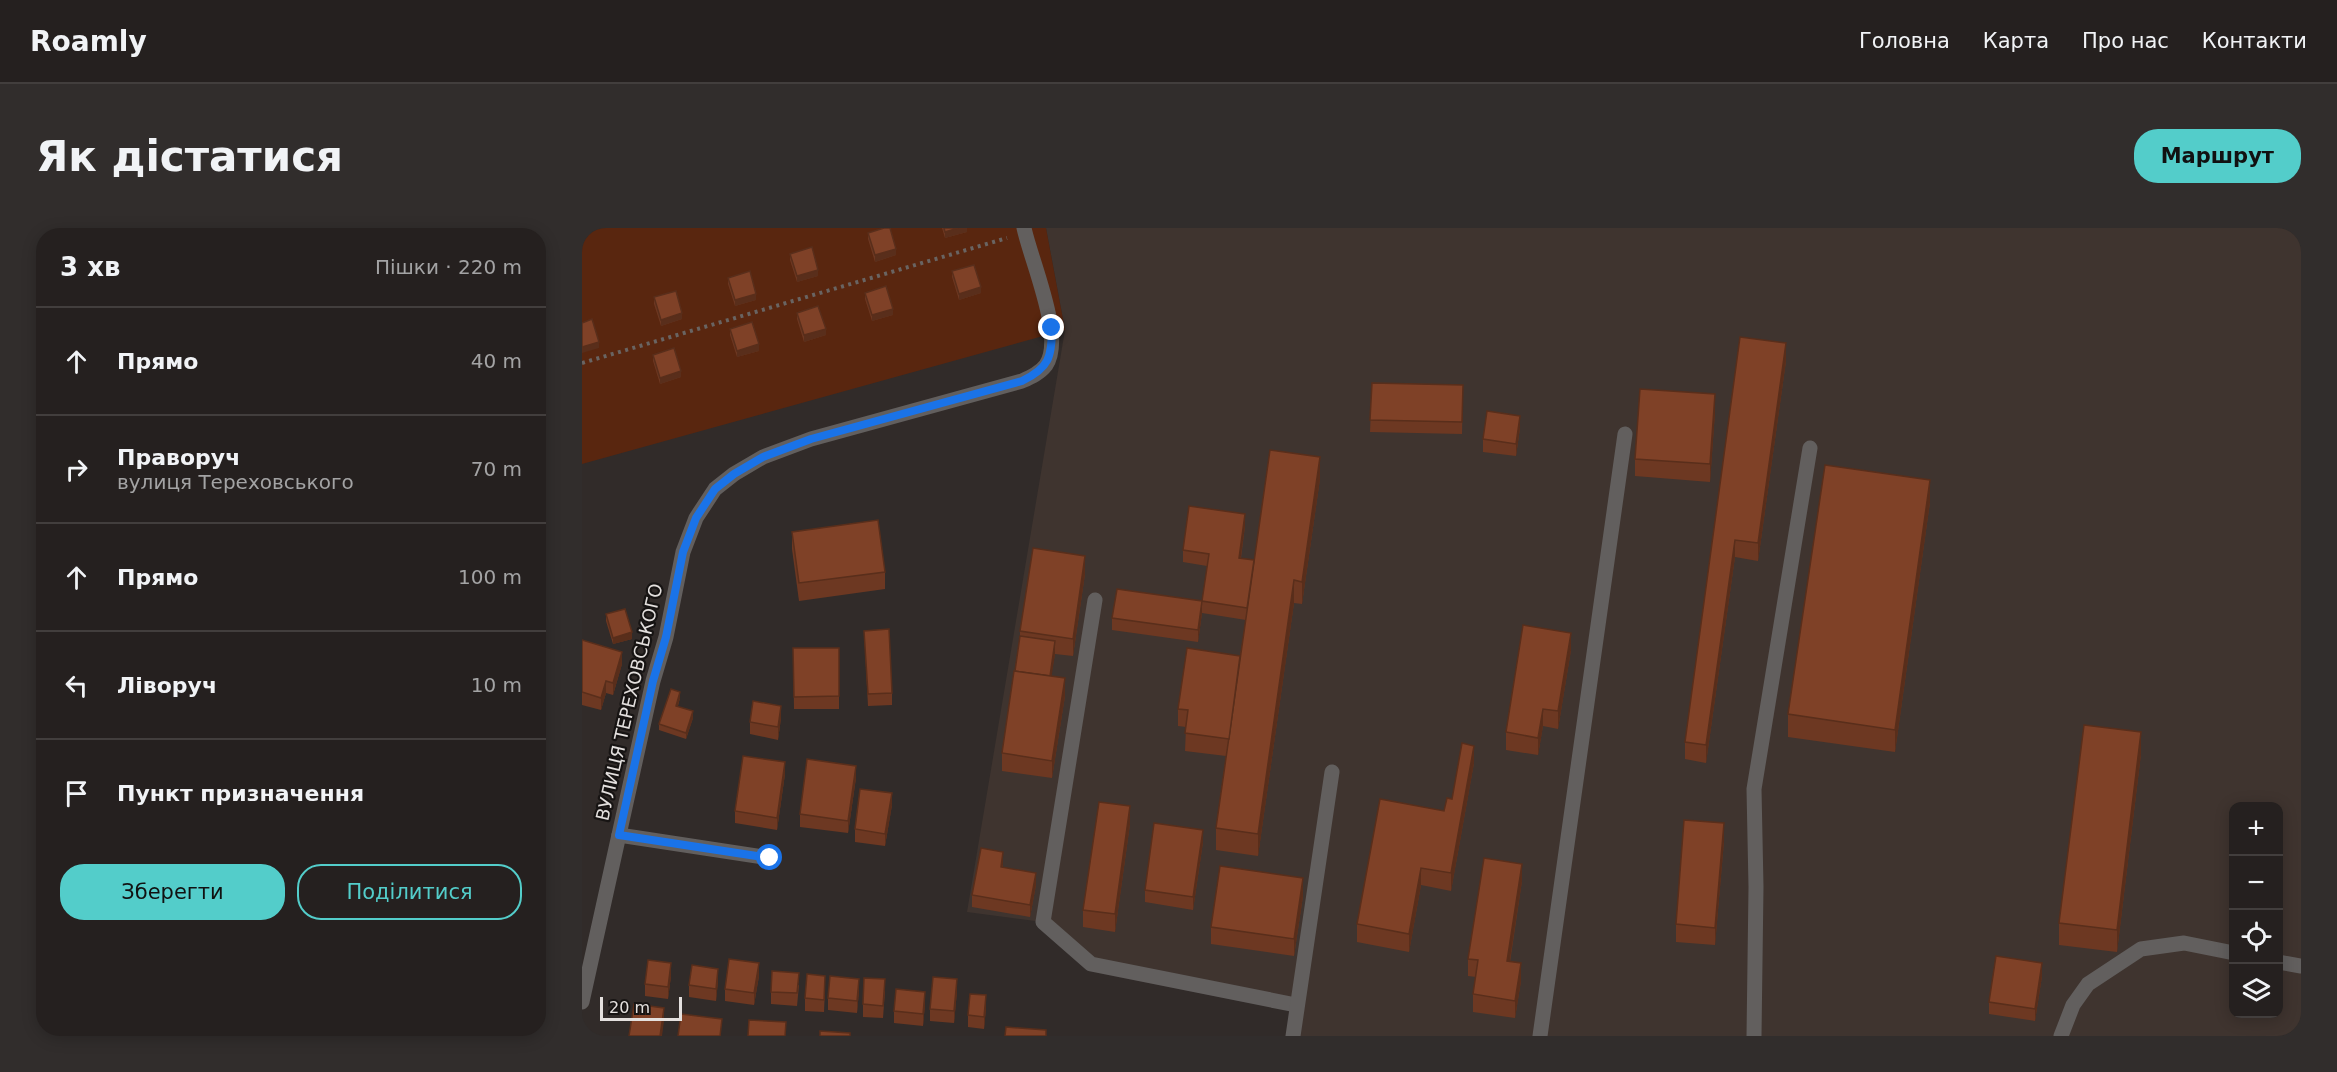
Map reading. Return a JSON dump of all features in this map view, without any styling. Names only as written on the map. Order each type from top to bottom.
[{"type":"street","name":"ВУЛИЦЯ ТЕРЕХОВСЬКОГО","points":[[582,1002],[653,681],[666,637],[683,552],[696,518],[715,489],[734,474],[763,457],[811,439],[1022,381],[1046,366],[1052,350],[1052,328],[1024,231]]},
{"type":"street","points":[[1540,1036],[1625,434]]},
{"type":"street","points":[[1754,1036],[1756,887],[1754,789],[1810,448]]},
{"type":"street","points":[[1095,600],[1043,922],[1091,963],[1296,1005]]},
{"type":"street","points":[[1293,1036],[1332,772]]},
{"type":"street","points":[[619,835],[770,858]]},
{"type":"street","points":[[2061,1036],[2073,1005],[2088,984],[2141,949],[2184,943],[2229,952]]},
{"type":"street","points":[[2283,963],[2301,966]]},
{"type":"path","points":[[582,363],[1024,231]]},
{"type":"shaded area","points":[[582,228],[1046,228],[1065,330],[582,464]]},
{"type":"shaded area","points":[[1046,228],[2301,228],[2301,1036],[1293,1036],[1296,1006],[1091,964],[1043,922],[967,912],[1065,330]]},
{"type":"building","points":[[890,228],[896,249],[875,255],[868,233]]},
{"type":"building","points":[[944,228],[958,228],[945,232]]},
{"type":"building","points":[[812,247],[818,270],[797,276],[790,254]]},
{"type":"building","points":[[974,265],[981,287],[959,294],[952,271]]},
{"type":"building","points":[[750,271],[756,294],[735,300],[728,278]]},
{"type":"building","points":[[886,286],[893,309],[872,315],[865,293]]},
{"type":"building","points":[[676,291],[682,313],[661,320],[654,297]]},
{"type":"building","points":[[818,306],[826,329],[804,335],[797,313]]},
{"type":"building","points":[[592,319],[599,342],[582,347],[582,323]]},
{"type":"building","points":[[752,322],[759,344],[737,351],[730,329]]},
{"type":"building","points":[[1740,337],[1786,343],[1758,543],[1735,540],[1706,745],[1685,742]]},
{"type":"building","points":[[674,348],[681,371],[660,378],[653,355]]},
{"type":"building","points":[[1372,383],[1463,385],[1462,422],[1370,420]]},
{"type":"building","points":[[1640,389],[1715,394],[1710,464],[1635,459]]},
{"type":"building","points":[[1487,411],[1520,416],[1516,444],[1483,439]]},
{"type":"building","points":[[1270,450],[1320,457],[1302,582],[1294,580],[1258,834],[1216,828]]},
{"type":"building","points":[[1825,465],[1930,480],[1895,730],[1788,714]]},
{"type":"building","points":[[1189,506],[1245,514],[1239,558],[1254,560],[1247,608],[1202,601],[1209,554],[1183,550]]},
{"type":"building","points":[[878,520],[885,572],[799,583],[792,532]]},
{"type":"building","points":[[1033,548],[1085,556],[1073,639],[1020,631]]},
{"type":"building","points":[[1117,589],[1202,601],[1198,630],[1112,618]]},
{"type":"building","points":[[625,609],[632,632],[613,638],[606,614]]},
{"type":"building","points":[[1523,625],[1571,633],[1558,711],[1543,709],[1538,738],[1506,732]]},
{"type":"building","points":[[889,629],[892,693],[868,694],[864,631]]},
{"type":"building","points":[[1020,636],[1055,641],[1050,676],[1015,671]]},
{"type":"building","points":[[582,640],[622,652],[613,683],[606,681],[601,698],[582,692]]},
{"type":"building","points":[[793,648],[839,648],[839,696],[794,697]]},
{"type":"building","points":[[1187,648],[1240,656],[1229,739],[1185,733],[1188,710],[1178,709]]},
{"type":"building","points":[[1014,671],[1065,678],[1052,761],[1002,753]]},
{"type":"building","points":[[671,689],[680,692],[676,706],[693,711],[686,733],[659,724]]},
{"type":"building","points":[[753,701],[781,706],[778,727],[750,722]]},
{"type":"building","points":[[2084,725],[2141,732],[2117,930],[2059,923]]},
{"type":"building","points":[[1462,743],[1474,746],[1451,873],[1421,868],[1409,934],[1357,924],[1380,799],[1444,811],[1447,798],[1452,799]]},
{"type":"building","points":[[743,756],[785,762],[777,818],[735,811]]},
{"type":"building","points":[[807,759],[856,766],[848,821],[800,814]]},
{"type":"building","points":[[860,789],[892,793],[885,834],[855,829]]},
{"type":"building","points":[[1099,802],[1130,806],[1115,914],[1083,910]]},
{"type":"building","points":[[1684,820],[1724,823],[1715,928],[1676,924]]},
{"type":"building","points":[[1154,823],[1203,830],[1193,897],[1145,890]]},
{"type":"building","points":[[981,848],[1003,852],[1001,867],[1036,873],[1030,905],[972,895]]},
{"type":"building","points":[[1484,858],[1522,864],[1507,961],[1521,963],[1515,1001],[1473,994],[1478,960],[1468,959]]},
{"type":"building","points":[[1220,866],[1303,878],[1294,939],[1211,927]]},
{"type":"building","points":[[1996,956],[2042,963],[2035,1009],[1989,1002]]},
{"type":"building","points":[[729,959],[759,963],[754,993],[725,989]]},
{"type":"building","points":[[648,960],[671,963],[668,987],[645,984]]},
{"type":"building","points":[[692,965],[718,969],[716,989],[689,985]]},
{"type":"building","points":[[772,971],[799,973],[797,993],[771,992]]},
{"type":"building","points":[[807,974],[825,976],[824,1000],[805,998]]},
{"type":"building","points":[[830,976],[859,979],[857,1001],[828,998]]},
{"type":"building","points":[[933,977],[957,979],[954,1011],[930,1009]]},
{"type":"building","points":[[864,978],[885,979],[883,1006],[863,1004]]},
{"type":"building","points":[[896,989],[925,992],[923,1014],[894,1011]]},
{"type":"building","points":[[970,994],[986,995],[984,1017],[968,1015]]},
{"type":"building","points":[[634,1004],[664,1008],[660,1036],[629,1036]]},
{"type":"building","points":[[681,1014],[722,1019],[720,1036],[678,1036]]},
{"type":"building","points":[[749,1020],[786,1022],[785,1036],[748,1036]]},
{"type":"building","points":[[1006,1027],[1046,1030],[1046,1036],[1005,1036]]},
{"type":"building","points":[[820,1031],[850,1033],[850,1036],[820,1036]]},
{"type":"route","points":[[770,858],[619,835],[653,681],[666,637],[683,552],[696,518],[715,489],[734,474],[763,457],[811,439],[1022,381],[1036,374],[1046,366],[1052,350],[1052,328]]}]
